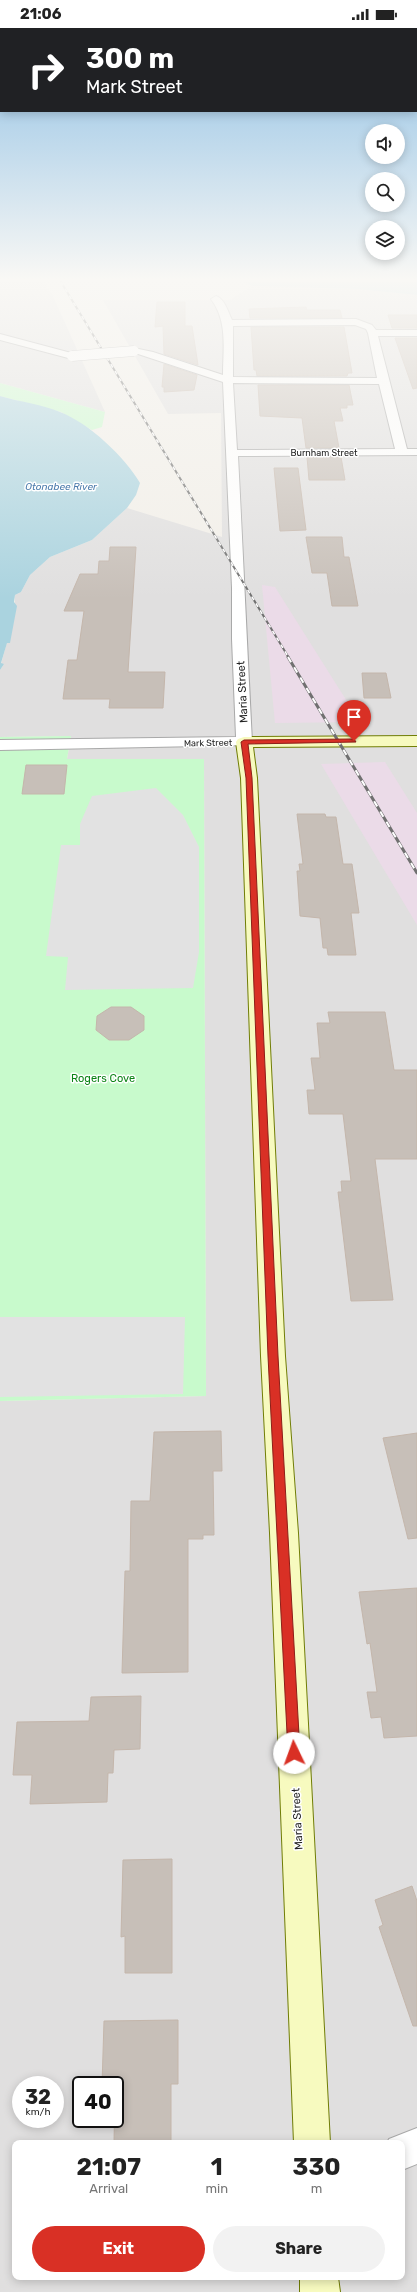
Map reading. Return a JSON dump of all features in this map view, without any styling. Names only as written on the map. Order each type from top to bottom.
[{"type":"street","name":"Maria Street","points":[[228,388],[239,588],[239,639],[244,742],[250,786],[273,1356],[284,1533],[312,2140]]},
{"type":"street","points":[[385,388],[402,452]]},
{"type":"street","name":"Burnham Street","points":[[232,453],[417,452]]},
{"type":"street","name":"Mark Street","points":[[0,745],[417,741]]},
{"type":"street","points":[[405,2151],[417,2146]]},
{"type":"street","points":[[319,2280],[320,2292]]},
{"type":"shaded area","points":[[17,388],[94,388],[105,412]]},
{"type":"shaded area","points":[[153,388],[417,388],[417,2292],[0,2292],[0,1401],[206,1396],[204,760],[67,759],[71,736],[0,737],[0,670],[4,664],[1,664],[7,642],[9,643],[15,614],[15,595],[21,592],[30,575],[50,557],[92,540],[127,508],[222,537],[221,413],[168,414]]},
{"type":"shaded area","points":[[262,585],[275,587],[360,722],[275,723]]},
{"type":"shaded area","points":[[385,762],[417,813],[417,925],[321,764]]},
{"type":"shaded area","points":[[156,788],[183,815],[199,847],[199,952],[193,988],[65,990],[68,957],[46,956],[61,845],[80,845],[80,824],[92,796]]},
{"type":"shaded area","points":[[0,1317],[185,1317],[183,1394],[0,1397]]},
{"type":"green space","points":[[0,388],[17,388],[105,412],[102,427],[92,430],[61,412],[0,396]]},
{"type":"green space","name":"Rogers Cove","points":[[71,736],[67,759],[204,759],[206,1396],[0,1401],[0,737]]},
{"type":"water","name":"Otonabee River","points":[[0,396],[53,409],[83,424],[116,452],[140,483],[136,495],[127,508],[92,540],[50,557],[30,575],[21,592],[15,595],[14,602],[17,606],[10,643],[7,643],[1,663],[4,664],[0,670]]},
{"type":"building","points":[[164,388],[194,388],[194,390],[164,392]]},
{"type":"building","points":[[258,388],[350,388],[353,405],[347,405],[347,408],[340,408],[343,421],[334,421],[339,448],[306,448],[302,418],[260,416]]},
{"type":"building","points":[[307,457],[341,457],[345,480],[309,480]]},
{"type":"building","points":[[274,468],[298,468],[306,530],[280,531]]},
{"type":"building","points":[[306,537],[342,537],[344,557],[349,557],[358,606],[332,606],[327,573],[312,573]]},
{"type":"building","points":[[110,547],[136,547],[128,672],[165,672],[163,708],[109,708],[110,699],[63,699],[68,660],[77,660],[84,611],[64,611],[80,574],[98,574],[99,561],[109,561]]},
{"type":"building","points":[[362,673],[386,673],[391,698],[364,698]]},
{"type":"building","points":[[26,765],[67,765],[64,794],[22,794]]},
{"type":"building","points":[[297,814],[325,814],[326,817],[336,817],[343,864],[352,864],[359,913],[351,913],[356,955],[328,955],[327,948],[323,948],[320,918],[300,916],[297,871],[300,871],[299,864],[303,864]]},
{"type":"building","points":[[111,1007],[131,1007],[144,1016],[144,1030],[129,1040],[109,1040],[96,1030],[97,1016]]},
{"type":"building","points":[[328,1012],[385,1012],[394,1070],[417,1070],[417,1159],[375,1159],[393,1300],[351,1301],[338,1192],[342,1192],[341,1181],[351,1181],[343,1114],[309,1114],[307,1090],[315,1090],[311,1058],[320,1058],[317,1023],[330,1023]]},
{"type":"building","points":[[221,1431],[222,1471],[213,1471],[214,1535],[203,1535],[203,1539],[188,1539],[188,1672],[122,1673],[125,1571],[130,1571],[131,1501],[150,1501],[154,1432]]},
{"type":"building","points":[[417,1433],[417,1538],[408,1539],[383,1438]]},
{"type":"building","points":[[417,1588],[417,1736],[384,1738],[381,1717],[371,1718],[367,1692],[377,1692],[370,1643],[367,1644],[359,1592]]},
{"type":"building","points":[[141,1696],[140,1749],[114,1750],[113,1773],[108,1773],[107,1802],[30,1804],[32,1775],[13,1775],[17,1722],[89,1721],[91,1697]]},
{"type":"building","points":[[172,1859],[172,1973],[125,1973],[125,1936],[121,1937],[123,1860]]},
{"type":"building","points":[[412,1886],[417,1901],[417,2026],[413,2026],[379,1927],[383,1925],[375,1900]]},
{"type":"building","points":[[178,2020],[178,2084],[171,2084],[171,2140],[114,2140],[114,2128],[124,2128],[124,2076],[102,2076],[104,2021]]},
{"type":"railway","points":[[125,388],[289,658]]},
{"type":"railway","points":[[288,657],[417,873]]},
{"type":"route","points":[[294,1753],[284,1533],[273,1356],[249,778],[244,742],[354,741]]}]
